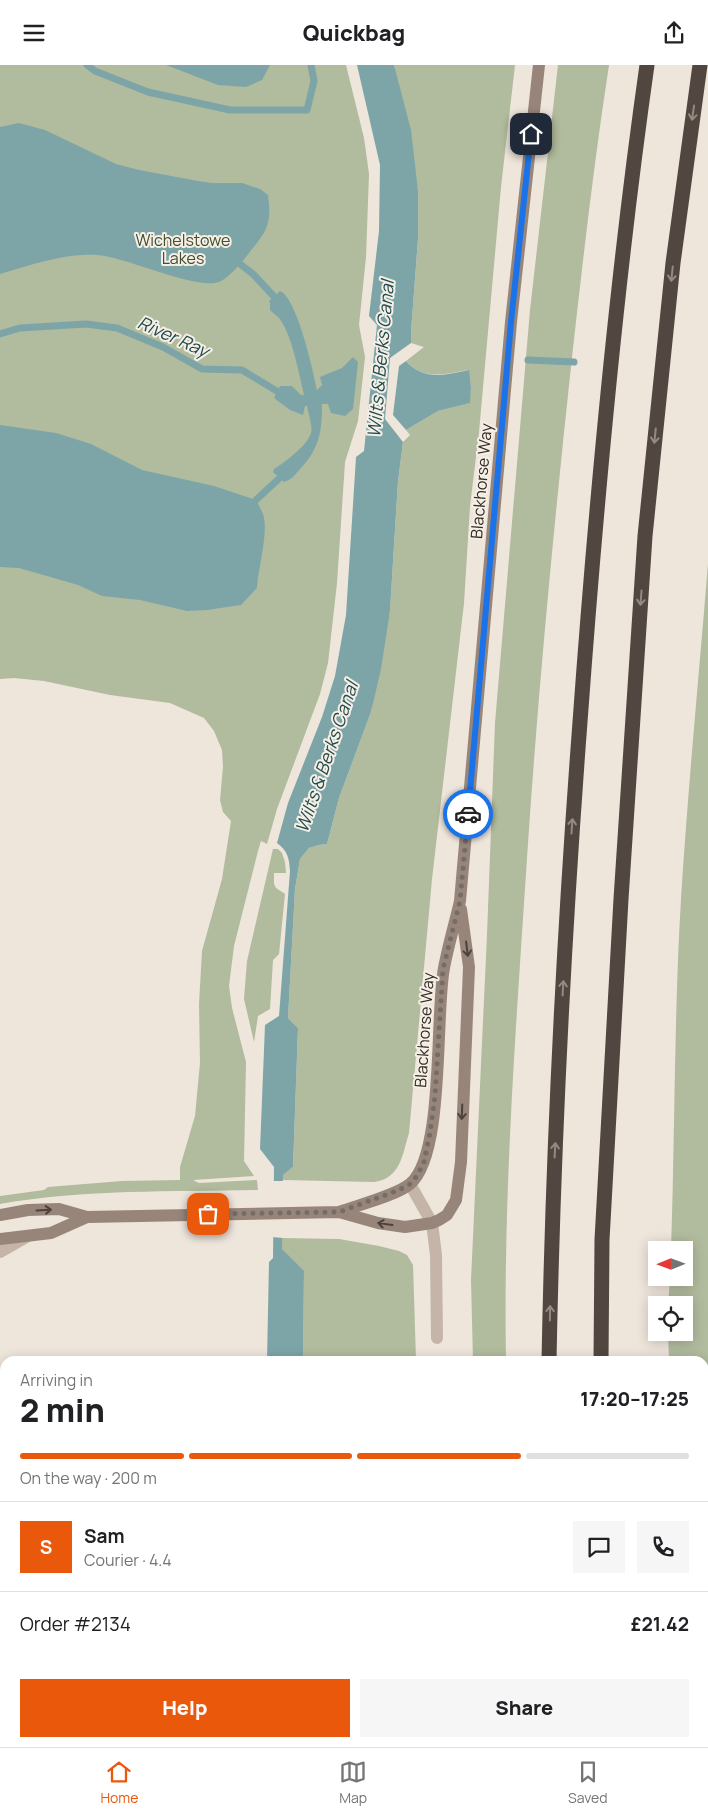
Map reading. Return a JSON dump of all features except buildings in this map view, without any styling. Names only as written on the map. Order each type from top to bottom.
[{"type":"highway","points":[[549,1356],[551,1228],[569,873],[594,531],[633,169],[647,65]]},
{"type":"highway","points":[[601,1356],[602,1240],[620,908],[645,546],[672,273],[700,65]]},
{"type":"main road","name":"Blackhorse Way","points":[[410,1184],[417,1176],[424,1162],[428,1146],[435,1096],[443,969],[460,901],[511,322],[539,65]]},
{"type":"main road","name":"Blackhorse Way","points":[[432,1223],[446,1215],[456,1200],[461,1162],[469,967],[460,901]]},
{"type":"main road","points":[[339,1212],[394,1192],[410,1184]]},
{"type":"main road","points":[[0,1215],[58,1209],[87,1217],[339,1212],[378,1223],[405,1227],[432,1223]]},
{"type":"main road","points":[[0,1239],[52,1233],[87,1217]]},
{"type":"street","points":[[410,1184],[432,1223],[436,1255],[437,1338]]},
{"type":"street","points":[[0,1251],[28,1235]]},
{"type":"green space","name":"Wichelstowe Lakes","points":[[0,65],[346,65],[364,138],[369,174],[366,257],[359,325],[365,357],[358,421],[345,462],[337,583],[328,663],[320,694],[277,809],[267,844],[261,841],[234,946],[229,986],[232,1008],[246,1062],[244,1161],[254,1176],[193,1180],[199,1183],[257,1180],[258,1190],[96,1194],[32,1199],[0,1204],[0,1196],[44,1190],[48,1187],[122,1181],[180,1180],[180,1167],[195,1116],[200,1063],[199,1004],[202,951],[222,879],[231,821],[223,812],[220,800],[223,767],[222,750],[214,731],[204,718],[170,703],[110,695],[44,681],[14,678],[0,679]]},
{"type":"green space","points":[[394,65],[515,65],[501,187],[479,432],[470,506],[464,603],[432,879],[409,1133],[402,1157],[395,1171],[390,1176],[374,1182],[283,1180],[283,1175],[293,1167],[298,1028],[288,1018],[295,889],[300,859],[309,848],[327,844],[339,798],[371,712],[390,611],[398,481],[403,442],[410,435],[406,430],[438,411],[469,403],[471,387],[468,370],[435,375],[427,374],[406,361],[424,347],[411,343],[418,239],[418,191]]},
{"type":"green space","points":[[558,65],[609,65],[572,357],[531,795],[508,1172],[506,1356],[473,1356],[471,1280],[495,723],[530,310]]},
{"type":"green space","points":[[708,564],[708,1356],[669,1356],[668,1341],[693,1341],[693,1296],[669,1296],[669,1286],[693,1286],[693,1241],[671,1241],[677,987],[684,857]]},
{"type":"green space","points":[[273,849],[278,849],[282,853],[285,862],[286,873],[274,873],[274,884],[276,888],[285,894],[279,954],[273,960],[270,1009],[258,1016],[254,1042],[244,999],[247,961]]},
{"type":"green space","points":[[282,1238],[339,1239],[379,1246],[407,1255],[413,1265],[416,1356],[303,1356],[304,1272],[282,1250]]},
{"type":"water","points":[[166,65],[270,65],[262,80],[246,87],[218,85]]},
{"type":"water","name":"Wilts & Berks Canal","points":[[357,65],[394,65],[411,130],[418,191],[418,239],[411,343],[390,358],[385,419],[403,442],[398,481],[390,611],[381,669],[371,712],[339,798],[327,844],[309,848],[300,859],[295,889],[288,1018],[298,1028],[293,1167],[283,1175],[282,1249],[304,1271],[303,1356],[267,1356],[269,1262],[273,1258],[274,1167],[260,1149],[265,1025],[279,1016],[290,871],[287,855],[284,849],[277,843],[288,803],[322,717],[335,676],[346,615],[356,457],[364,451],[377,325],[369,316],[379,231],[380,165]]},
{"type":"water","points":[[19,123],[45,130],[116,164],[198,181],[242,183],[260,189],[268,195],[269,213],[267,227],[239,265],[219,282],[194,281],[97,255],[60,258],[0,274],[0,127]]},
{"type":"water","points":[[280,291],[286,296],[298,320],[317,390],[322,385],[320,377],[342,368],[353,357],[358,362],[353,409],[345,416],[331,413],[328,404],[322,404],[319,438],[316,446],[297,473],[291,479],[284,482],[273,472],[274,469],[305,443],[311,433],[311,423],[307,406],[305,406],[303,415],[290,410],[274,398],[280,386],[292,386],[301,395],[304,395],[288,334],[279,318],[270,310],[269,301]]},
{"type":"water","points":[[406,361],[420,372],[435,375],[469,370],[470,403],[438,411],[406,430],[393,415],[399,366]]},
{"type":"water","points":[[0,425],[56,433],[91,444],[142,470],[214,486],[256,500],[265,522],[257,588],[241,605],[187,611],[140,600],[102,596],[78,585],[19,568],[0,567]]},
{"type":"pier","points":[[272,1181],[285,1181],[284,1238],[271,1237]]},
{"type":"waterway","points":[[87,65],[95,71],[148,92],[230,110],[307,110],[314,81],[311,65]]},
{"type":"waterway","points":[[240,264],[253,274],[280,303]]},
{"type":"waterway","name":"River Ray","points":[[0,334],[20,328],[86,324],[117,328],[163,347],[202,369],[242,370],[285,396]]},
{"type":"waterway","name":"River Ray","points":[[528,360],[574,362]]},
{"type":"waterway","points":[[256,500],[285,473]]},
{"type":"way so far","points":[[208,1214],[339,1212],[399,1190],[410,1184],[417,1176],[424,1162],[430,1133],[435,1096],[443,969],[460,901],[468,814]]},
{"type":"route","points":[[468,814],[511,322],[531,134]]}]
